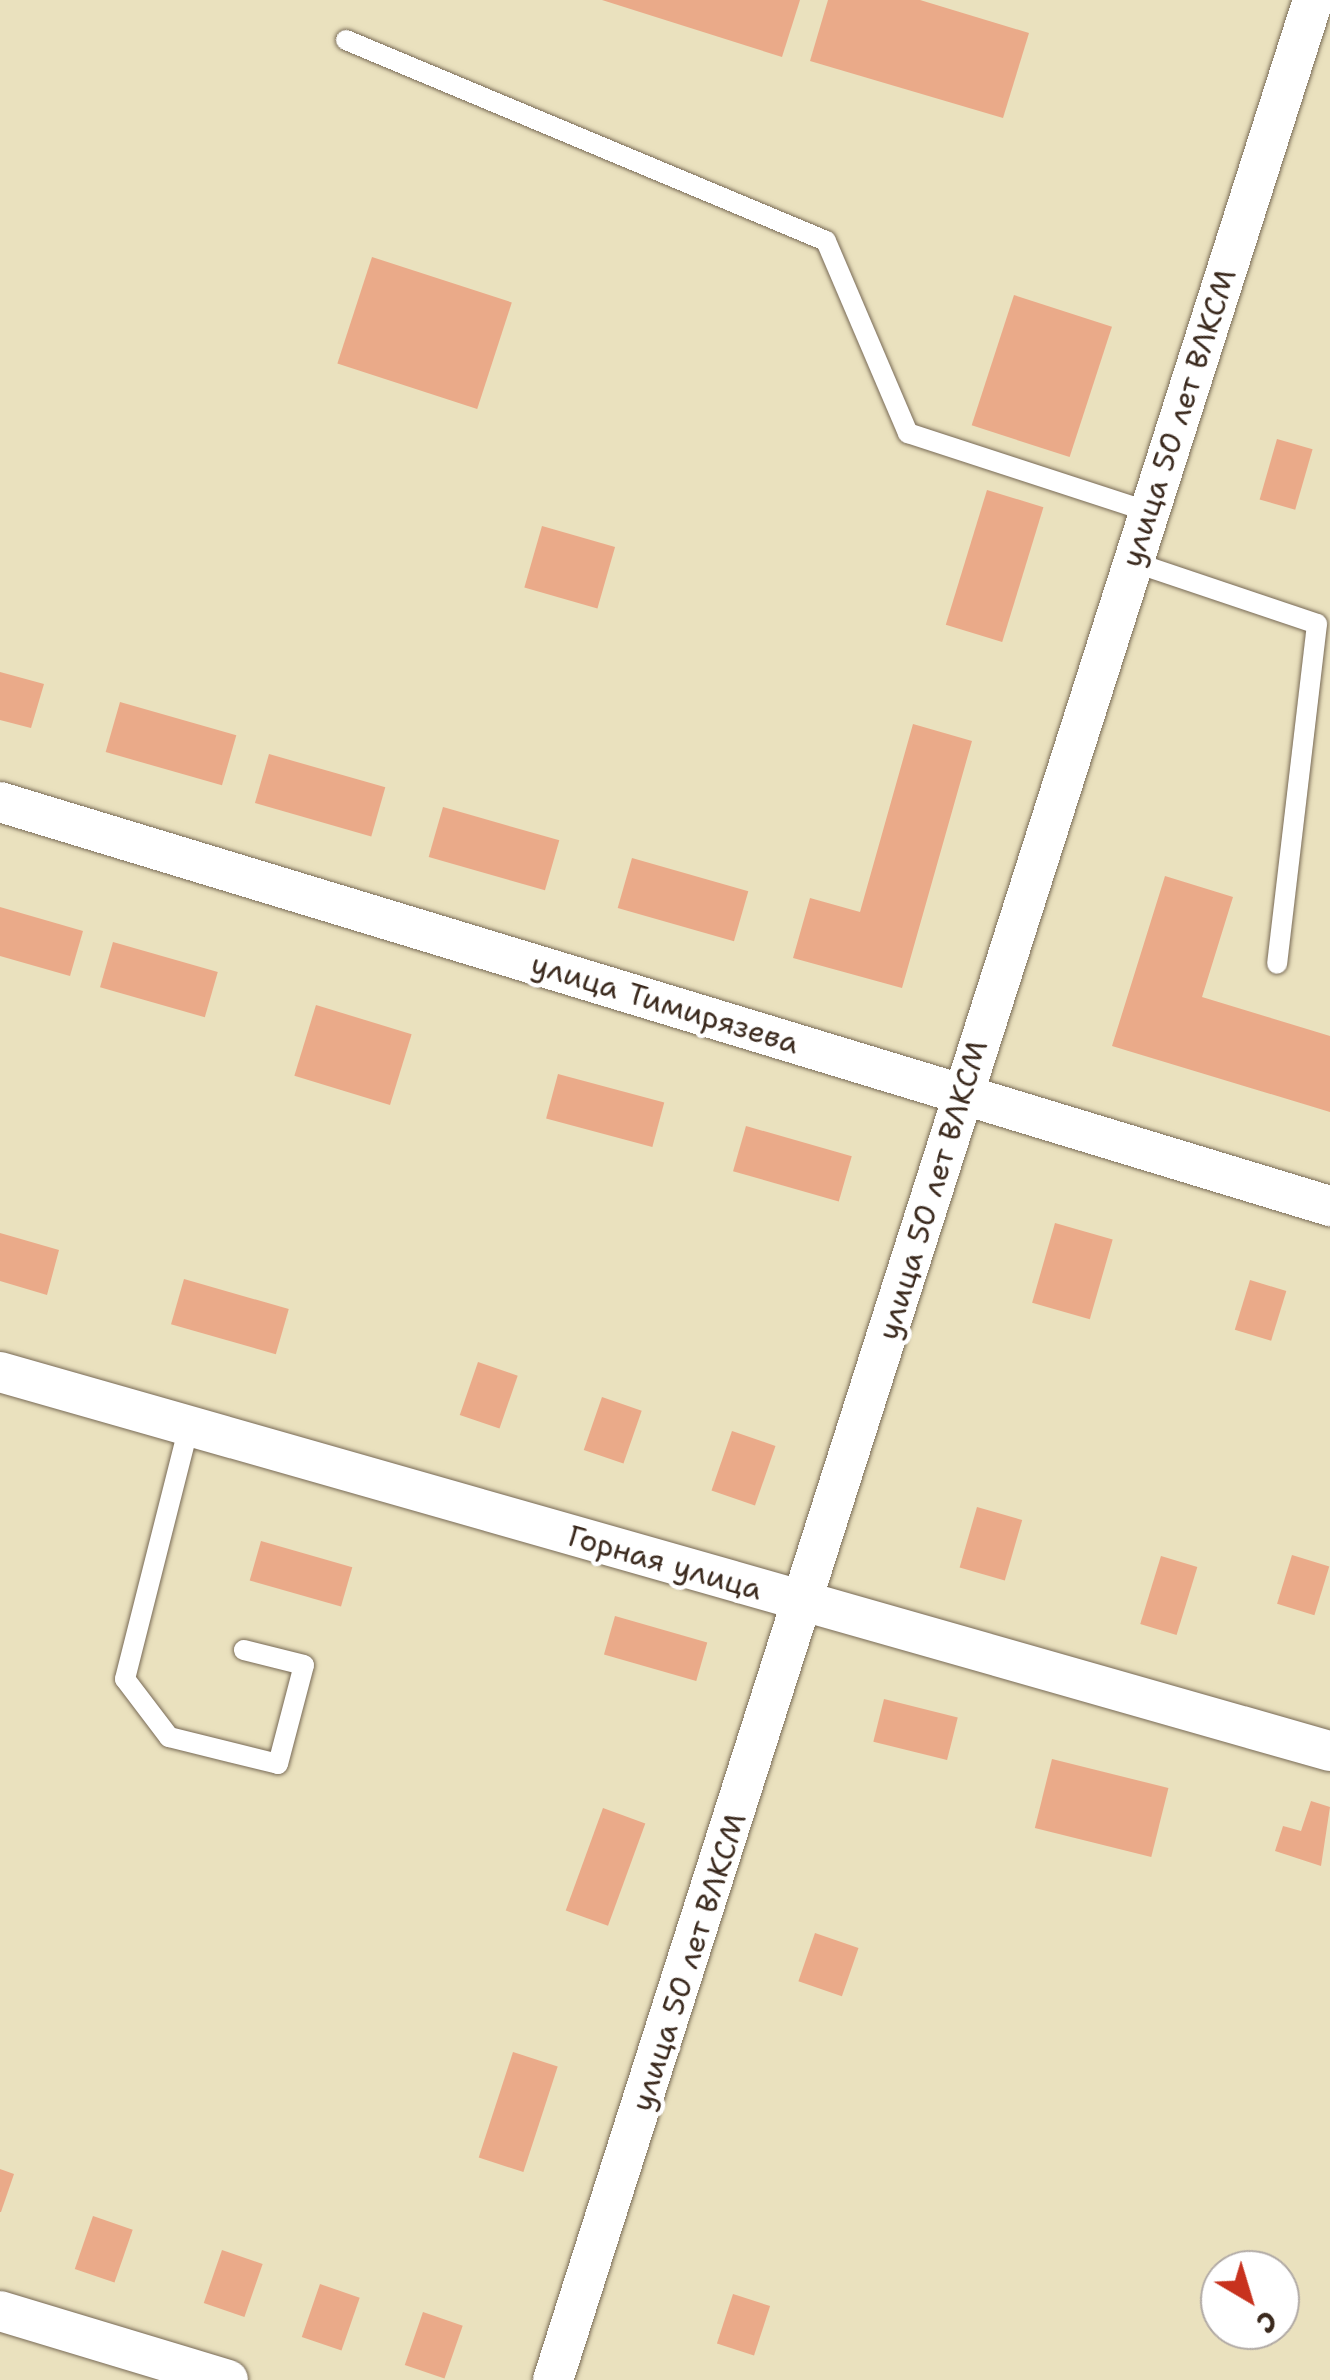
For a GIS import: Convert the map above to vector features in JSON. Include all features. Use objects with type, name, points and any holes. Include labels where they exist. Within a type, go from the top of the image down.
[{"type":"street","name":"улица 50 лет ВЛКСМ","points":[[553,2380],[806,1603],[962,1095],[1313,0]]},
{"type":"street","name":"улица Тимирязева","points":[[0,802],[1330,1206]]},
{"type":"street","name":"Горная улица","points":[[0,1372],[1330,1751]]},
{"type":"street","points":[[0,2311],[228,2380]]},
{"type":"lane","points":[[346,40],[826,241],[908,433],[1148,512]]},
{"type":"lane","points":[[1133,562],[1317,624],[1277,964]]},
{"type":"lane","points":[[189,1426],[125,1679],[169,1737],[278,1764],[304,1665],[244,1650]]},
{"type":"building","points":[[602,0],[800,0],[782,57]]},
{"type":"building","points":[[828,0],[920,0],[1029,33],[1003,118],[810,61]]},
{"type":"building","points":[[372,257],[512,302],[477,409],[337,364]]},
{"type":"building","points":[[1014,295],[1112,327],[1070,457],[972,425]]},
{"type":"building","points":[[1277,439],[1313,449],[1295,510],[1260,500]]},
{"type":"building","points":[[987,490],[1043,507],[1002,642],[946,625]]},
{"type":"building","points":[[542,526],[615,547],[597,608],[524,588]]},
{"type":"building","points":[[0,672],[44,684],[31,728],[0,720]]},
{"type":"building","points":[[120,702],[236,735],[222,785],[106,752]]},
{"type":"building","points":[[913,724],[972,741],[902,988],[793,958],[810,898],[860,912]]},
{"type":"building","points":[[269,754],[385,787],[371,836],[255,803]]},
{"type":"building","points":[[443,807],[559,840],[545,890],[429,857]]},
{"type":"building","points":[[632,858],[748,891],[734,941],[618,908]]},
{"type":"building","points":[[1165,876],[1233,897],[1202,997],[1330,1036],[1330,1112],[1112,1046]]},
{"type":"building","points":[[0,907],[83,931],[70,976],[0,956]]},
{"type":"building","points":[[113,942],[218,972],[205,1017],[100,987]]},
{"type":"building","points":[[316,1005],[412,1034],[390,1105],[294,1076]]},
{"type":"building","points":[[558,1074],[664,1102],[652,1147],[546,1118]]},
{"type":"building","points":[[746,1126],[852,1156],[839,1201],[733,1171]]},
{"type":"building","points":[[1055,1223],[1113,1240],[1090,1319],[1032,1303]]},
{"type":"building","points":[[0,1233],[59,1250],[47,1295],[0,1281]]},
{"type":"building","points":[[184,1279],[289,1309],[276,1354],[171,1324]]},
{"type":"building","points":[[1250,1280],[1286,1291],[1271,1341],[1235,1330]]},
{"type":"building","points":[[478,1362],[518,1376],[499,1429],[460,1415]]},
{"type":"building","points":[[602,1397],[642,1411],[623,1464],[584,1450]]},
{"type":"building","points":[[732,1431],[775,1446],[755,1506],[711,1491]]},
{"type":"building","points":[[977,1507],[1022,1520],[1005,1581],[960,1568]]},
{"type":"building","points":[[261,1541],[352,1567],[341,1607],[250,1580]]},
{"type":"building","points":[[1292,1555],[1329,1566],[1314,1615],[1277,1604]]},
{"type":"building","points":[[1161,1556],[1197,1567],[1177,1635],[1140,1624]]},
{"type":"building","points":[[615,1616],[707,1642],[696,1681],[604,1654]]},
{"type":"building","points":[[884,1699],[958,1717],[947,1760],[873,1742]]},
{"type":"building","points":[[1052,1759],[1168,1788],[1151,1857],[1035,1828]]},
{"type":"building","points":[[1311,1801],[1330,1807],[1321,1866],[1275,1851],[1283,1826],[1301,1831]]},
{"type":"building","points":[[603,1808],[645,1823],[608,1926],[566,1910]]},
{"type":"building","points":[[815,1933],[858,1948],[842,1996],[798,1981]]},
{"type":"building","points":[[513,2052],[558,2067],[523,2172],[479,2158]]},
{"type":"building","points":[[0,2169],[14,2174],[1,2212],[0,2212]]},
{"type":"building","points":[[93,2216],[133,2230],[114,2283],[75,2269]]},
{"type":"building","points":[[222,2250],[263,2264],[244,2317],[204,2303]]},
{"type":"building","points":[[320,2284],[360,2298],[341,2351],[302,2337]]},
{"type":"building","points":[[733,2294],[770,2306],[754,2356],[717,2343]]},
{"type":"building","points":[[423,2312],[463,2326],[444,2379],[405,2365]]}]
